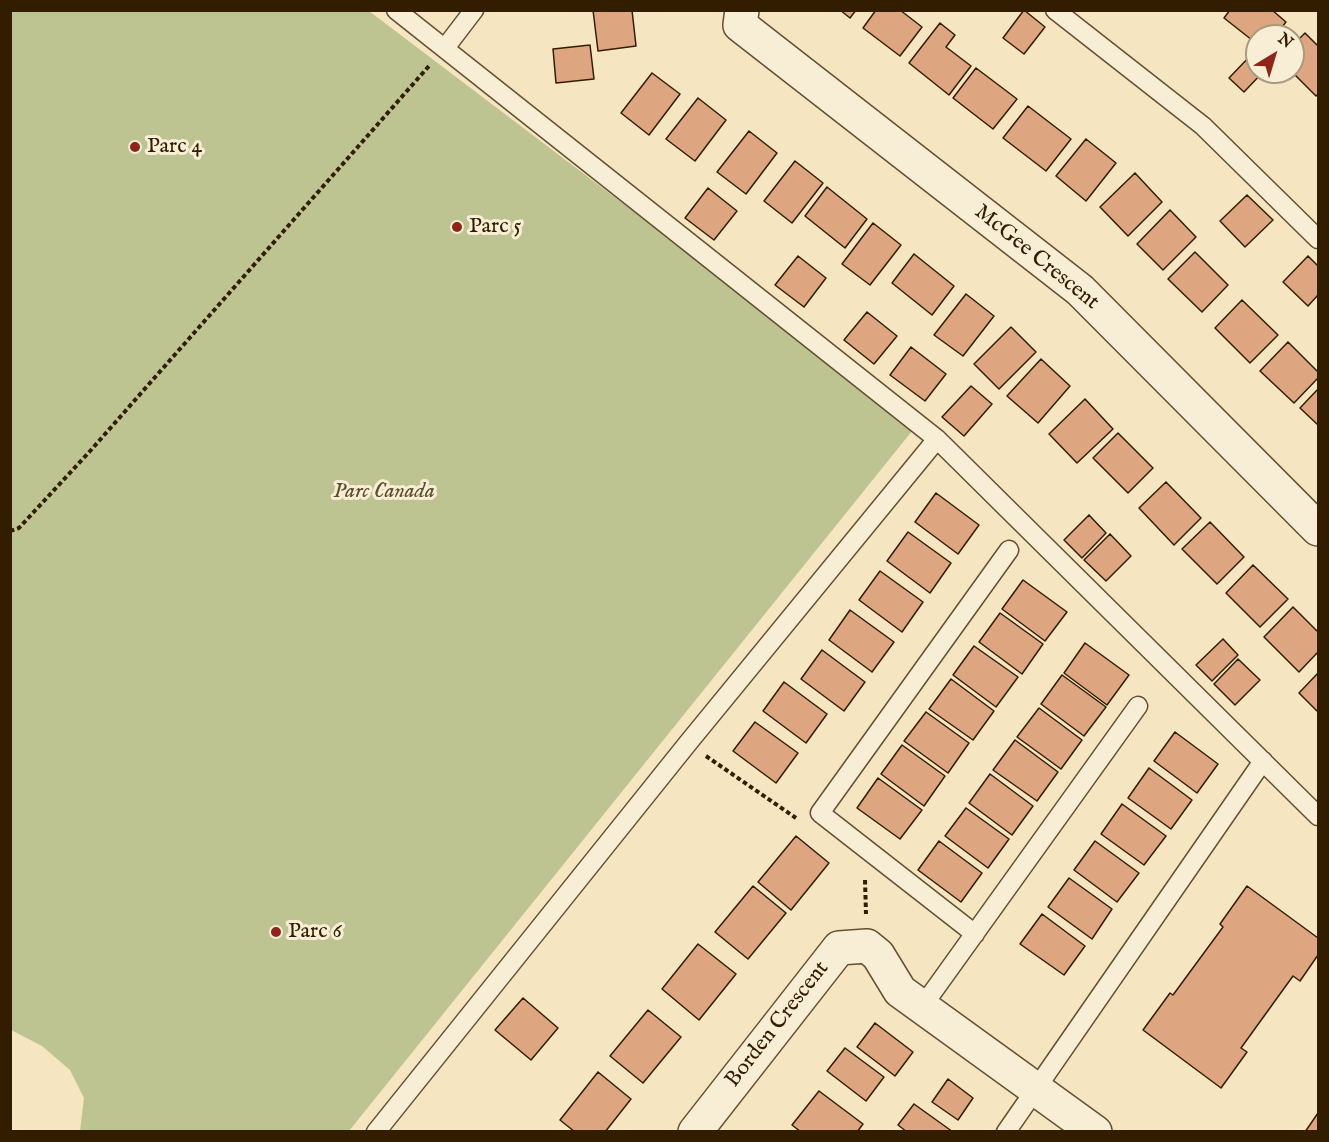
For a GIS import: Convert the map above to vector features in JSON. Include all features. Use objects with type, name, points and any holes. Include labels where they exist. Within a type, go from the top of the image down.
[{"type":"street","name":"McGee Crescent","points":[[742,10],[740,25],[1080,290],[1318,529]]},
{"type":"street","name":"Borden Crescent","points":[[695,1131],[839,948],[867,946],[878,955],[900,992],[1095,1131]]},
{"type":"lane","points":[[396,10],[937,439],[1318,816]]},
{"type":"lane","points":[[445,48],[474,10]]},
{"type":"lane","points":[[1055,10],[1203,126],[1318,239]]},
{"type":"lane","points":[[376,1131],[688,743],[937,439]]},
{"type":"lane","points":[[975,934],[820,813],[1010,550]]},
{"type":"lane","points":[[922,1007],[1138,706]]},
{"type":"lane","points":[[1006,1131],[1263,761]]},
{"type":"path","points":[[10,531],[19,528],[90,450],[445,48]]},
{"type":"path","points":[[688,743],[796,819]]},
{"type":"path","points":[[865,874],[865,881]]},
{"type":"green space","name":"Parc Canada","points":[[10,11],[369,11],[770,315],[912,431],[349,1131],[80,1131],[84,1098],[70,1070],[42,1046],[11,1030]]},
{"type":"building","points":[[593,10],[632,10],[636,46],[598,51]]},
{"type":"building","points":[[840,10],[856,10],[850,18]]},
{"type":"building","points":[[876,10],[900,10],[922,27],[900,56],[863,28]]},
{"type":"building","points":[[1024,10],[1045,27],[1024,54],[1003,38]]},
{"type":"building","points":[[1230,10],[1272,10],[1286,22],[1284,24],[1245,24],[1245,35],[1224,18]]},
{"type":"building","points":[[940,23],[955,35],[946,47],[971,66],[949,95],[909,63]]},
{"type":"building","points":[[1305,33],[1318,46],[1318,94],[1316,96],[1304,84]]},
{"type":"building","points":[[590,45],[594,79],[556,83],[553,49]]},
{"type":"building","points":[[1245,61],[1245,84],[1252,84],[1244,92],[1229,78]]},
{"type":"building","points":[[976,68],[1017,99],[993,129],[953,98]]},
{"type":"building","points":[[652,73],[680,94],[649,135],[621,113]]},
{"type":"building","points":[[698,98],[726,120],[695,161],[666,139]]},
{"type":"building","points":[[1028,106],[1071,139],[1046,171],[1003,138]]},
{"type":"building","points":[[749,131],[777,153],[746,194],[717,172]]},
{"type":"building","points":[[1086,139],[1116,163],[1086,201],[1056,176]]},
{"type":"building","points":[[795,161],[823,183],[792,223],[764,201]]},
{"type":"building","points":[[1135,173],[1162,202],[1128,236],[1100,207]]},
{"type":"building","points":[[827,187],[867,219],[845,248],[805,216]]},
{"type":"building","points":[[708,188],[737,211],[714,240],[685,218]]},
{"type":"building","points":[[1247,195],[1273,220],[1245,247],[1220,221]]},
{"type":"building","points":[[1170,210],[1196,237],[1163,270],[1137,244]]},
{"type":"building","points":[[873,223],[901,245],[870,285],[842,264]]},
{"type":"building","points":[[1195,252],[1228,285],[1202,312],[1168,279]]},
{"type":"building","points":[[914,254],[954,286],[932,315],[892,283]]},
{"type":"building","points":[[798,256],[826,278],[804,307],[775,285]]},
{"type":"building","points":[[1308,256],[1318,266],[1318,295],[1308,306],[1283,282]]},
{"type":"building","points":[[966,294],[994,316],[963,356],[934,335]]},
{"type":"building","points":[[1242,300],[1278,335],[1250,363],[1215,328]]},
{"type":"building","points":[[867,312],[897,336],[874,364],[844,340]]},
{"type":"building","points":[[1011,327],[1036,352],[999,389],[974,364]]},
{"type":"building","points":[[1288,342],[1318,372],[1318,378],[1294,403],[1260,371]]},
{"type":"building","points":[[911,347],[946,374],[925,401],[890,375]]},
{"type":"building","points":[[1041,359],[1070,386],[1038,423],[1007,396]]},
{"type":"building","points":[[971,386],[992,404],[964,436],[942,417]]},
{"type":"building","points":[[1318,389],[1318,425],[1300,408]]},
{"type":"building","points":[[1085,399],[1113,429],[1077,463],[1049,434]]},
{"type":"building","points":[[1118,433],[1153,468],[1128,493],[1093,458]]},
{"type":"building","points":[[1166,482],[1201,518],[1174,545],[1139,508]]},
{"type":"building","points":[[936,493],[979,525],[958,554],[915,522]]},
{"type":"building","points":[[1089,515],[1106,533],[1082,558],[1064,540]]},
{"type":"building","points":[[1210,522],[1244,557],[1217,584],[1182,549]]},
{"type":"building","points":[[908,532],[951,563],[930,593],[887,561]]},
{"type":"building","points":[[1110,534],[1131,556],[1106,581],[1084,560]]},
{"type":"building","points":[[1253,565],[1288,599],[1260,627],[1226,593]]},
{"type":"building","points":[[880,571],[923,602],[902,632],[859,600]]},
{"type":"building","points":[[1023,580],[1067,612],[1045,641],[1002,609]]},
{"type":"building","points":[[1293,607],[1318,632],[1318,652],[1299,672],[1264,637]]},
{"type":"building","points":[[850,610],[894,642],[872,672],[829,640]]},
{"type":"building","points":[[1000,613],[1043,644],[1022,674],[979,642]]},
{"type":"building","points":[[1223,639],[1238,655],[1212,681],[1196,665]]},
{"type":"building","points":[[1085,643],[1129,675],[1107,705],[1064,673]]},
{"type":"building","points":[[974,646],[1018,677],[996,707],[953,675]]},
{"type":"building","points":[[822,650],[865,682],[844,711],[801,679]]},
{"type":"building","points":[[1238,659],[1260,680],[1235,705],[1214,684]]},
{"type":"building","points":[[1318,673],[1318,712],[1299,693]]},
{"type":"building","points":[[1062,675],[1106,707],[1084,736],[1041,704]]},
{"type":"building","points":[[951,679],[994,711],[973,740],[929,709]]},
{"type":"building","points":[[784,682],[827,714],[806,743],[763,711]]},
{"type":"building","points":[[1039,708],[1082,740],[1061,769],[1017,737]]},
{"type":"building","points":[[926,712],[969,743],[948,773],[904,741]]},
{"type":"building","points":[[755,722],[798,753],[776,783],[733,751]]},
{"type":"building","points":[[1175,732],[1218,764],[1197,793],[1154,761]]},
{"type":"building","points":[[1015,740],[1058,772],[1037,801],[993,770]]},
{"type":"building","points":[[902,745],[945,776],[924,806],[881,774]]},
{"type":"building","points":[[1149,768],[1192,800],[1171,829],[1128,798]]},
{"type":"building","points":[[990,774],[1033,806],[1012,835],[969,803]]},
{"type":"building","points":[[878,778],[922,810],[900,839],[857,808]]},
{"type":"building","points":[[1122,804],[1166,836],[1144,865],[1101,834]]},
{"type":"building","points":[[966,808],[1009,839],[988,868],[945,836]]},
{"type":"building","points":[[796,836],[829,863],[791,910],[758,882]]},
{"type":"building","points":[[939,841],[982,873],[961,902],[918,870]]},
{"type":"building","points":[[1095,841],[1139,873],[1117,902],[1074,870]]},
{"type":"building","points":[[1069,878],[1112,909],[1092,939],[1048,907]]},
{"type":"building","points":[[753,886],[786,913],[748,959],[715,932]]},
{"type":"building","points":[[1247,886],[1318,938],[1318,955],[1300,981],[1293,976],[1241,1048],[1247,1052],[1221,1088],[1143,1030],[1170,993],[1173,995],[1223,927],[1220,924]]},
{"type":"building","points":[[1042,914],[1085,946],[1064,975],[1020,944]]},
{"type":"building","points":[[698,944],[736,974],[699,1020],[662,989]]},
{"type":"building","points":[[523,998],[558,1028],[531,1060],[495,1030]]},
{"type":"building","points":[[648,1010],[681,1037],[643,1083],[610,1056]]},
{"type":"building","points":[[875,1023],[913,1052],[895,1076],[857,1047]]},
{"type":"building","points":[[845,1048],[884,1077],[866,1101],[827,1071]]},
{"type":"building","points":[[598,1072],[631,1099],[605,1132],[575,1132],[560,1120]]},
{"type":"building","points":[[948,1079],[973,1098],[958,1120],[932,1102]]},
{"type":"building","points":[[819,1091],[863,1124],[857,1132],[801,1132],[792,1125]]},
{"type":"building","points":[[914,1104],[953,1132],[907,1132],[898,1125]]},
{"type":"building","points":[[1318,1113],[1318,1132],[1305,1132]]},
{"type":"place","name":"Parc 4","points":[[135,147]]},
{"type":"place","name":"Parc 5","points":[[457,227]]},
{"type":"place","name":"Parc 6","points":[[276,932]]}]
